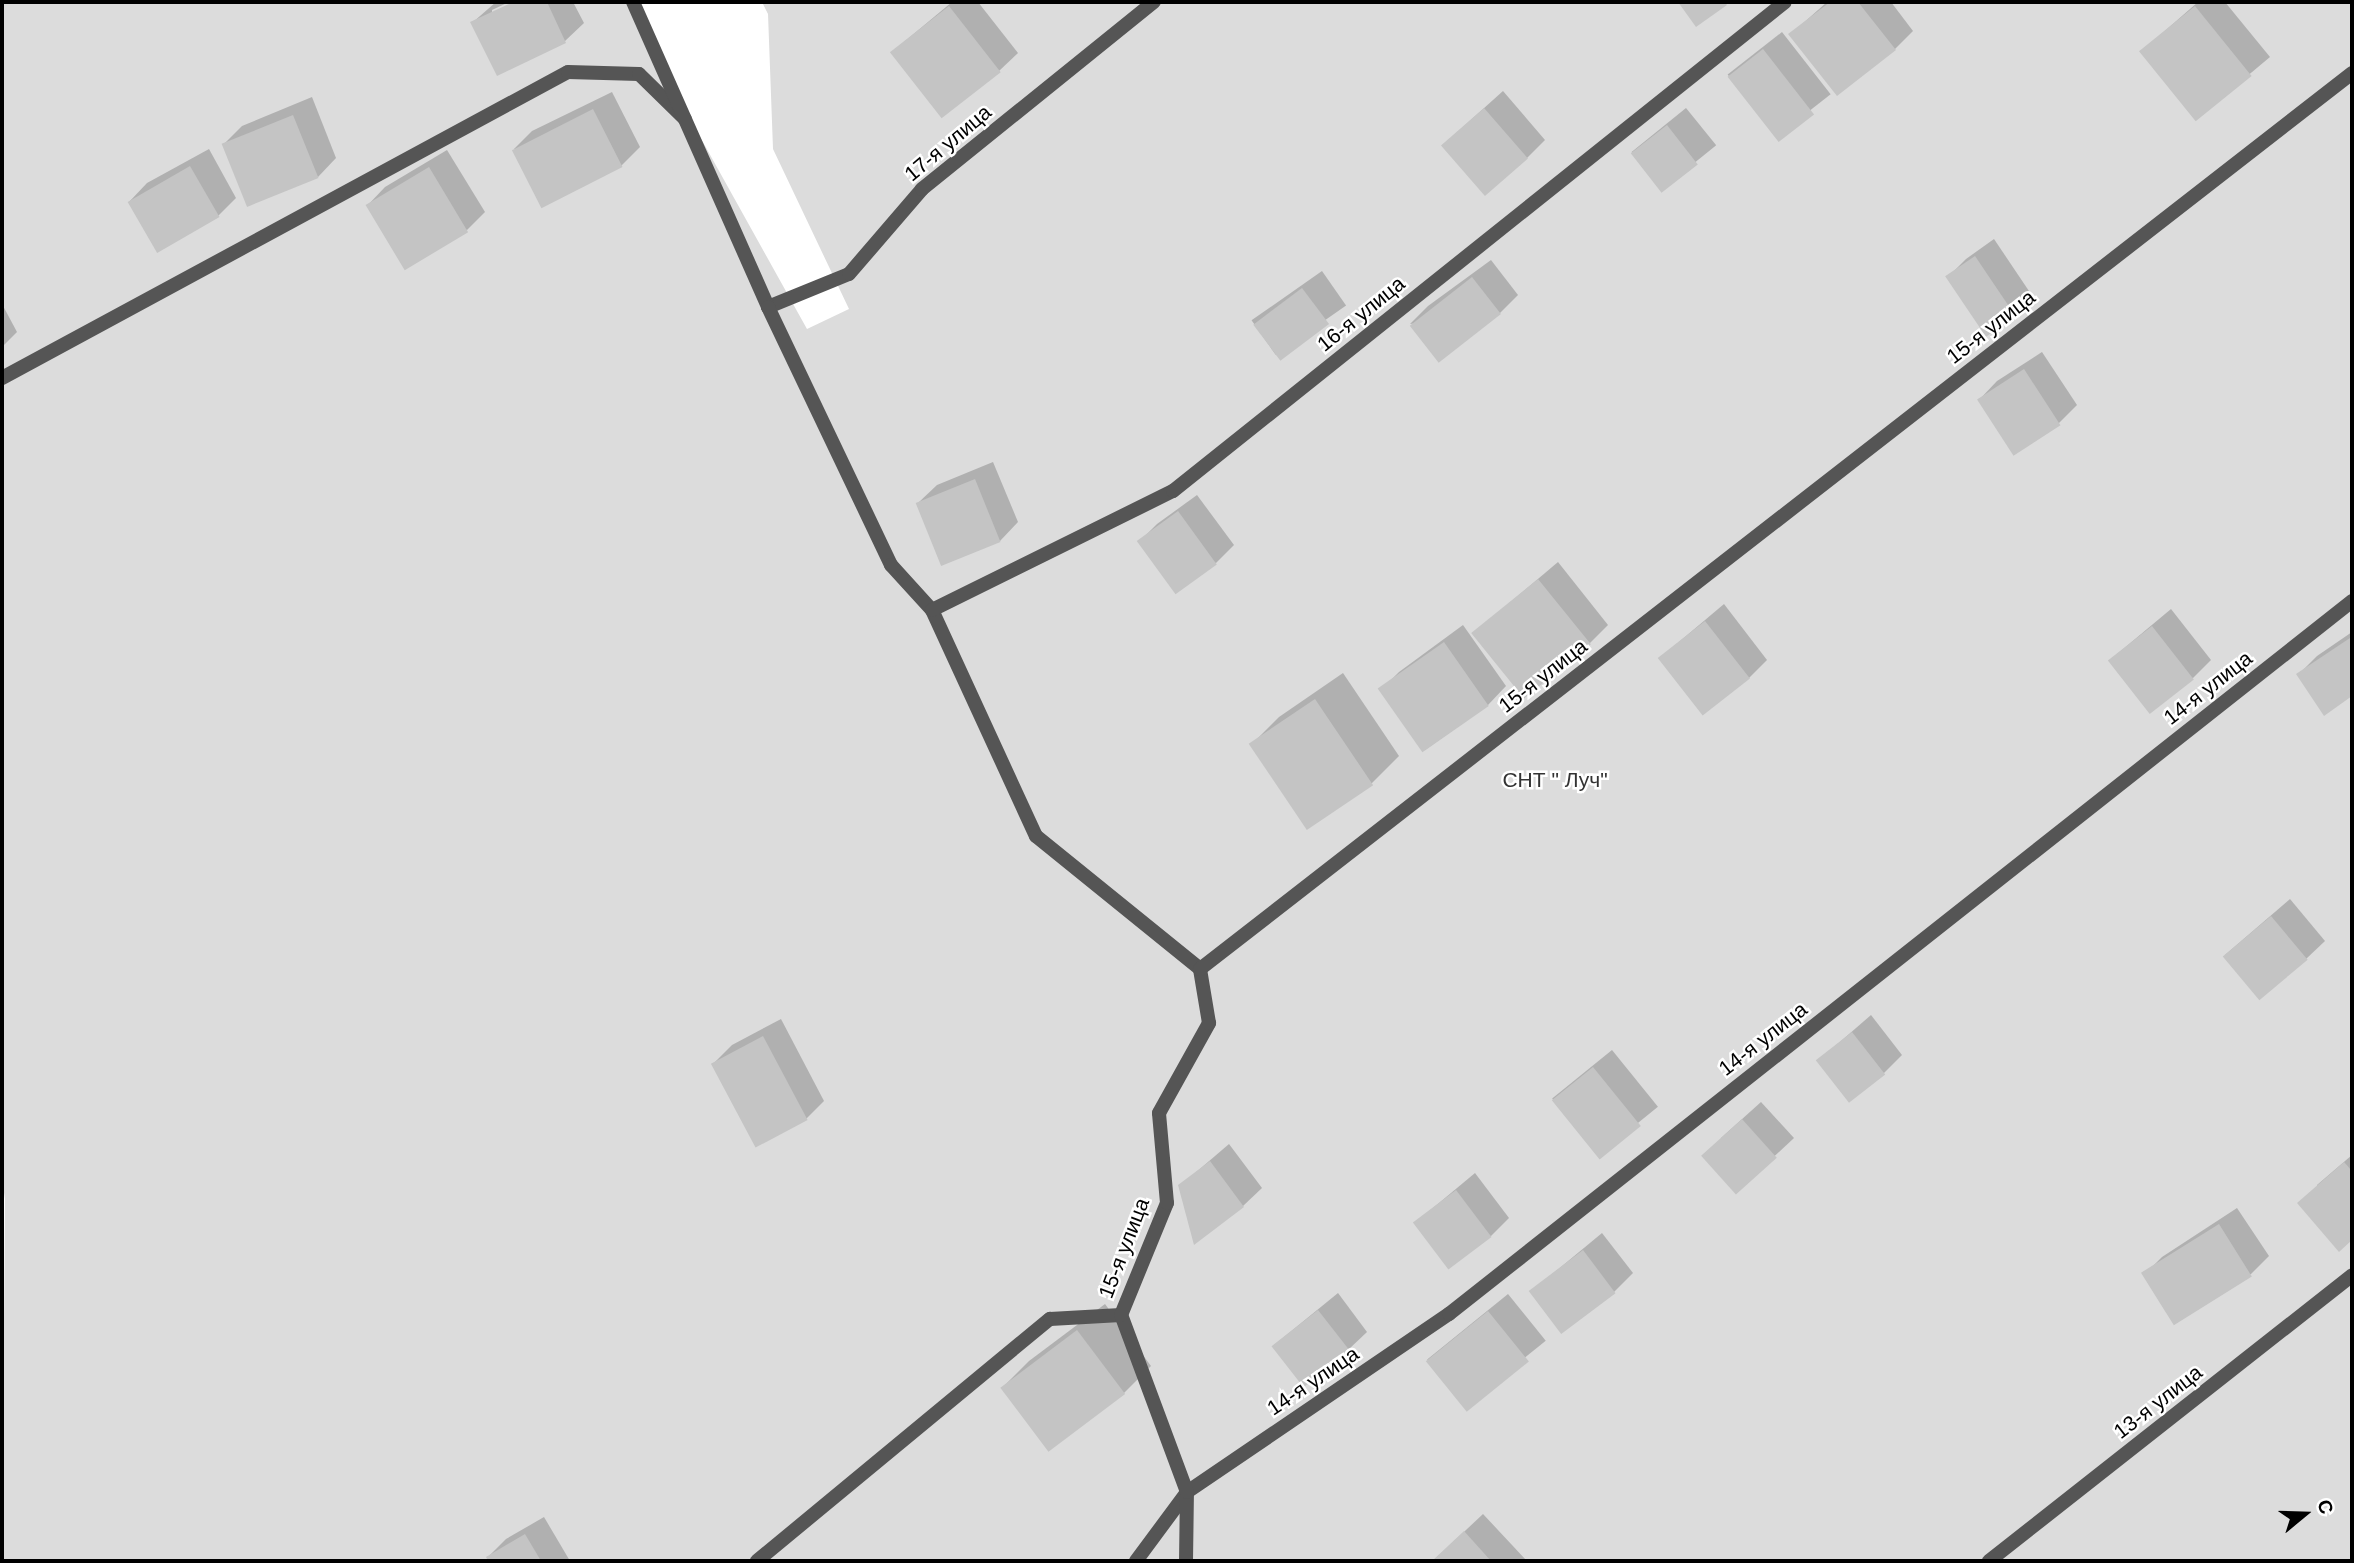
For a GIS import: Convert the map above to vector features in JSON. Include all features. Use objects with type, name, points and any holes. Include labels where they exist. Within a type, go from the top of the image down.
[{"type":"street","points":[[633,2],[768,307],[891,565],[932,610],[1036,836],[1200,969]]},
{"type":"street","name":"17-я улица","points":[[768,307],[849,274],[922,189],[1154,2]]},
{"type":"street","name":"16-я улица","points":[[932,610],[1173,491],[1785,2]]},
{"type":"street","points":[[2,378],[568,72],[639,74],[686,120]]},
{"type":"street","name":"15-я улица","points":[[1187,1492],[1121,1315],[1167,1203],[1159,1113],[1209,1023],[1200,969],[2352,73]]},
{"type":"street","name":"14-я улица","points":[[1136,1561],[1187,1492],[1449,1314],[2352,601]]},
{"type":"street","name":"13-я улица","points":[[1989,1561],[2352,1275]]},
{"type":"street","points":[[757,1561],[1050,1319],[1121,1315]]},
{"type":"street","points":[[1186,1561],[1187,1492]]},
{"type":"green space","name":"СНТ \" Луч\"","points":[[2,2],[625,2],[807,329],[849,309],[773,149],[768,14],[762,2],[2352,2],[2352,1561],[2,1561],[5,1199],[2,1180]]},
{"type":"building","points":[[513,2],[547,2],[566,43],[497,76],[470,22]]},
{"type":"building","points":[[1678,2],[1725,2],[1727,5],[1696,27]]},
{"type":"building","points":[[1830,2],[1858,2],[1896,50],[1837,96],[1788,34]]},
{"type":"building","points":[[949,6],[1001,72],[942,118],[890,52]]},
{"type":"building","points":[[2195,6],[2252,76],[2196,121],[2139,51]]},
{"type":"building","points":[[1763,49],[1814,114],[1779,142],[1728,77]]},
{"type":"building","points":[[1484,108],[1528,159],[1485,196],[1441,145]]},
{"type":"building","points":[[593,109],[623,167],[541,208],[512,150]]},
{"type":"building","points":[[293,115],[318,178],[247,207],[222,144]]},
{"type":"building","points":[[1667,125],[1698,164],[1662,193],[1631,153]]},
{"type":"building","points":[[190,166],[220,217],[157,253],[128,202]]},
{"type":"building","points":[[429,167],[468,232],[405,270],[366,205]]},
{"type":"building","points":[[1975,256],[2016,317],[1986,337],[1945,276]]},
{"type":"building","points":[[1472,277],[1501,314],[1439,363],[1410,326]]},
{"type":"building","points":[[1302,288],[1329,324],[1280,361],[1253,325]]},
{"type":"building","points":[[2024,369],[2060,425],[2014,456],[1977,399]]},
{"type":"building","points":[[975,479],[1000,542],[941,566],[916,503]]},
{"type":"building","points":[[1178,511],[1217,564],[1176,594],[1137,541]]},
{"type":"building","points":[[1538,579],[1591,644],[1524,698],[1471,633]]},
{"type":"building","points":[[1705,621],[1750,679],[1703,715],[1658,658]]},
{"type":"building","points":[[2152,626],[2194,680],[2150,714],[2108,660]]},
{"type":"building","points":[[2350,638],[2352,696],[2324,716],[2296,674]]},
{"type":"building","points":[[1444,642],[1489,706],[1422,752],[1378,688]]},
{"type":"building","points":[[1315,699],[1373,785],[1307,830],[1249,744]]},
{"type":"building","points":[[2271,916],[2308,960],[2259,1000],[2223,956]]},
{"type":"building","points":[[1852,1032],[1885,1075],[1849,1103],[1816,1060]]},
{"type":"building","points":[[763,1036],[808,1120],[756,1148],[711,1064]]},
{"type":"building","points":[[1593,1067],[1641,1126],[1600,1159],[1552,1100]]},
{"type":"building","points":[[1742,1119],[1777,1158],[1736,1194],[1701,1156]]},
{"type":"building","points":[[1210,1161],[1244,1207],[1194,1245],[1178,1185]]},
{"type":"building","points":[[2344,1162],[2352,1171],[2352,1240],[2339,1252],[2297,1203]]},
{"type":"building","points":[[1456,1190],[1492,1237],[1448,1270],[1413,1222]]},
{"type":"building","points":[[2219,1224],[2252,1277],[2174,1325],[2141,1273]]},
{"type":"building","points":[[1583,1250],[1615,1293],[1561,1334],[1529,1291]]},
{"type":"building","points":[[1318,1310],[1350,1351],[1304,1387],[1272,1346]]},
{"type":"building","points":[[1488,1311],[1529,1362],[1467,1412],[1426,1361]]},
{"type":"building","points":[[1077,1330],[1125,1394],[1048,1452],[1000,1388]]},
{"type":"building","points":[[1464,1531],[1491,1561],[1432,1561]]},
{"type":"building","points":[[525,1534],[541,1561],[488,1561],[486,1557]]}]
